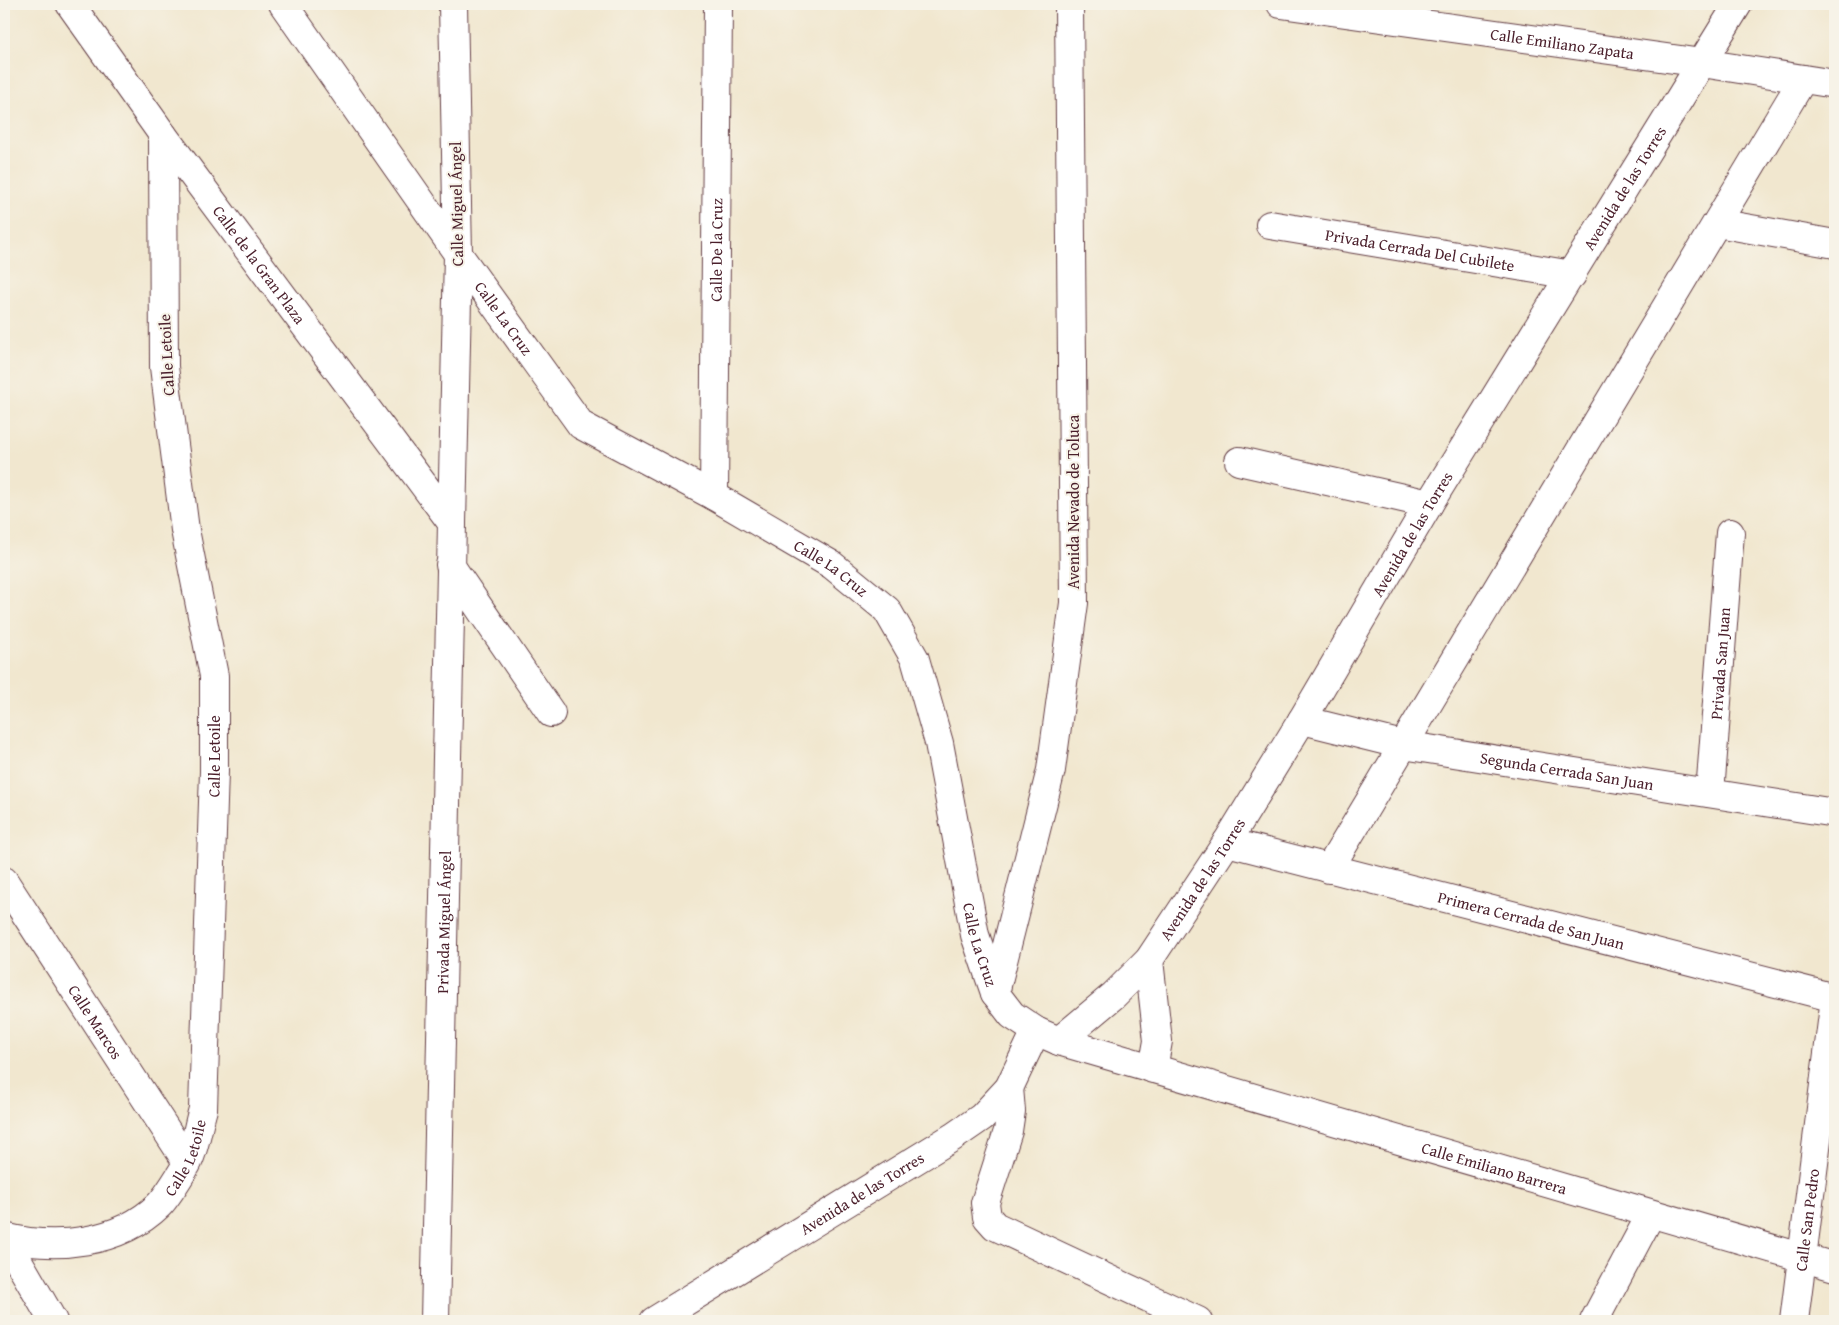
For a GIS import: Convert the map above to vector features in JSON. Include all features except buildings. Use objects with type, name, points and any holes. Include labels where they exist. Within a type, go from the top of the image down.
[{"type":"street","name":"Calle de la Gran Plaza","points":[[70,4],[163,135],[452,524]]},
{"type":"street","points":[[283,4],[458,254]]},
{"type":"street","name":"Calle Miguel Ángel","points":[[452,524],[458,254],[453,4]]},
{"type":"street","name":"Calle De la Cruz","points":[[714,496],[718,4]]},
{"type":"street","name":"Avenida Nevado de Toluca","points":[[995,992],[1051,770],[1074,603],[1069,4]]},
{"type":"street","name":"Calle Emiliano Zapata","points":[[1287,4],[1702,63],[1835,84]]},
{"type":"street","name":"Avenida de las Torres","points":[[654,1321],[953,1137],[982,1117],[1009,1088],[1047,1036],[1114,995],[1149,960],[1227,842],[1302,720],[1429,504],[1702,63],[1728,11]]},
{"type":"street","points":[[1329,869],[1803,79]]},
{"type":"street","name":"Calle Letoile","points":[[4,1238],[47,1244],[96,1239],[129,1228],[159,1204],[187,1162],[203,1109],[214,771],[214,676],[185,530],[164,367],[163,135]]},
{"type":"street","points":[[1717,223],[1835,244]]},
{"type":"street","name":"Privada Cerrada Del Cubilete","points":[[1270,225],[1572,274]]},
{"type":"street","name":"Calle La Cruz","points":[[458,254],[581,425],[714,496],[832,564],[887,610],[914,659],[939,743],[976,935],[995,992],[1012,1015],[1047,1036]]},
{"type":"street","points":[[1239,461],[1429,504]]},
{"type":"street","name":"Privada Miguel Ángel","points":[[435,1321],[452,524]]},
{"type":"street","name":"Privada San Juan","points":[[1710,793],[1730,534]]},
{"type":"street","points":[[450,565],[551,713]]},
{"type":"street","name":"Segunda Cerrada San Juan","points":[[1302,720],[1403,744],[1835,813]]},
{"type":"street","name":"Primera Cerrada de San Juan","points":[[1227,842],[1835,997]]},
{"type":"street","name":"Calle Marcos","points":[[4,881],[187,1162]]},
{"type":"street","points":[[1047,1036],[1153,1069],[1158,1041],[1149,960]]},
{"type":"street","name":"Calle San Pedro","points":[[1794,1321],[1835,997]]},
{"type":"street","name":"Calle Emiliano Barrera","points":[[1153,1069],[1835,1267]]},
{"type":"street","points":[[1009,1088],[1011,1111],[1008,1131],[985,1203],[987,1217],[995,1226],[1198,1321]]},
{"type":"street","points":[[1594,1321],[1651,1214]]},
{"type":"street","points":[[4,1238],[53,1321]]}]
